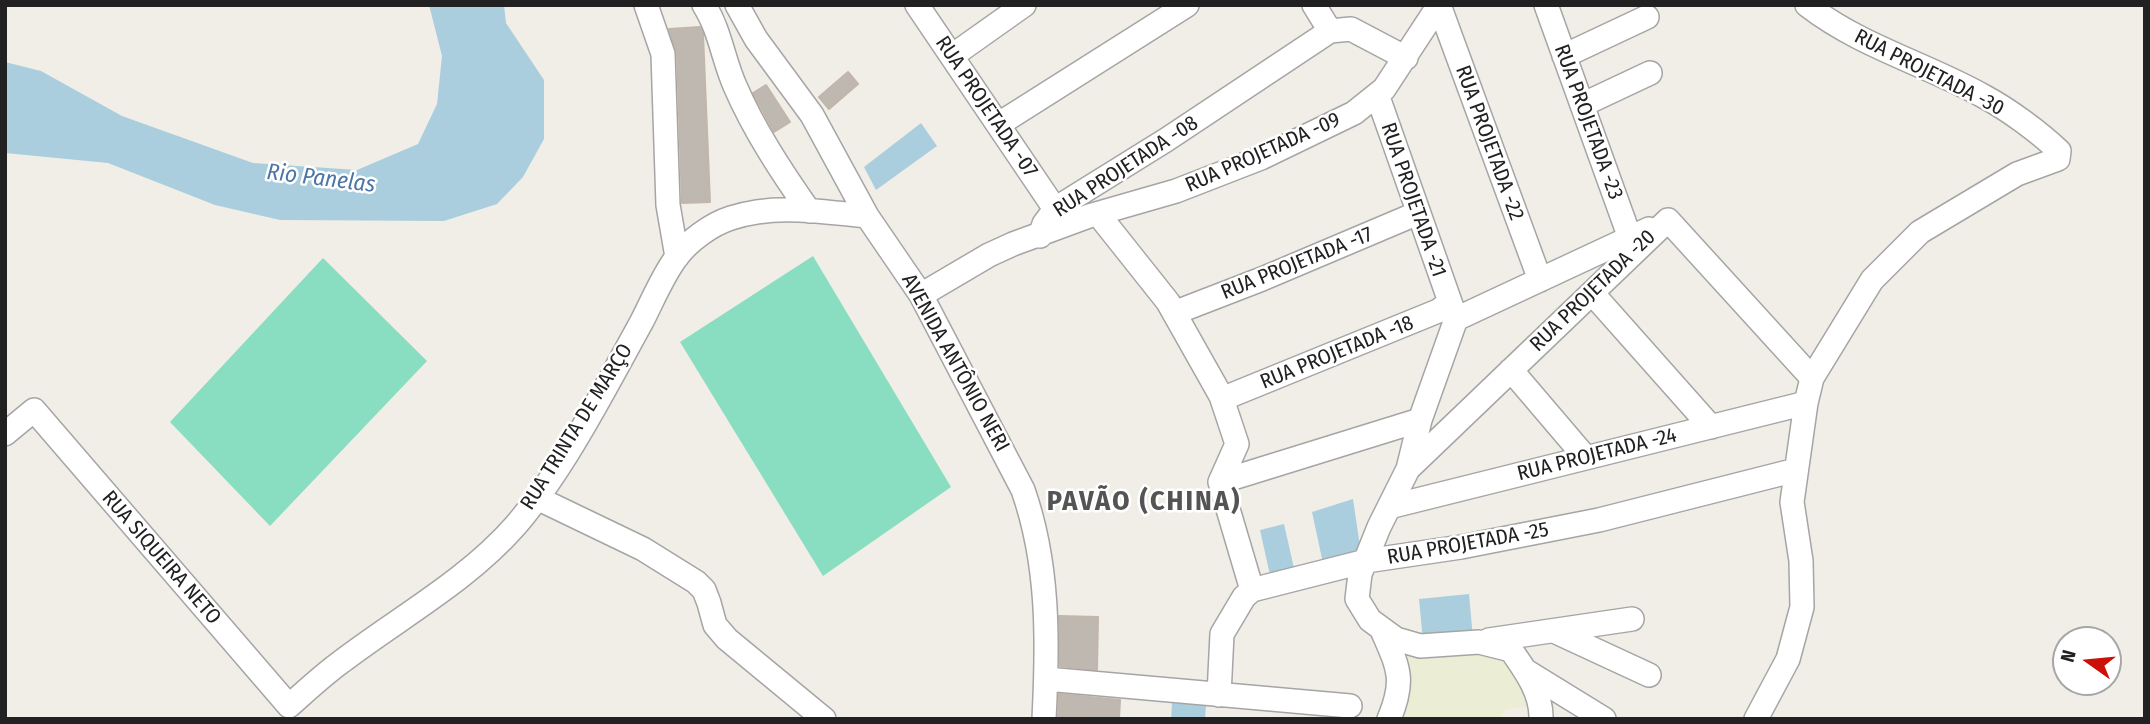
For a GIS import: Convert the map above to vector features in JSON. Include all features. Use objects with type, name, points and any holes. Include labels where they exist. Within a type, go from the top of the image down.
[{"type":"street","points":[[646,5],[663,54],[668,205],[677,257]]},
{"type":"street","points":[[704,5],[712,17],[734,86],[809,211]]},
{"type":"street","name":"AVENIDA ANTÔNIO NERI","points":[[737,5],[756,39],[812,115],[867,216],[921,295],[1023,490],[1041,558],[1046,606],[1044,719]]},
{"type":"street","name":"RUA PROJETADA -07","points":[[917,5],[1055,209]]},
{"type":"street","points":[[952,56],[1024,5]]},
{"type":"street","points":[[999,124],[1187,5]]},
{"type":"street","points":[[1314,5],[1331,31],[1350,29],[1406,58]]},
{"type":"street","name":"RUA PROJETADA -09","points":[[1040,236],[1098,214],[1176,191],[1261,158],[1320,131],[1378,97],[1439,5]]},
{"type":"street","name":"RUA PROJETADA -22","points":[[1439,5],[1540,280]]},
{"type":"street","name":"RUA PROJETADA -23","points":[[1547,5],[1630,238]]},
{"type":"street","name":"RUA PROJETADA -30","points":[[1756,719],[1788,659],[1802,607],[1801,561],[1793,502],[1806,403],[1812,378],[1871,280],[1920,232],[2017,174],[2058,159],[2059,151],[1985,97],[1890,53],[1825,19],[1807,5]]},
{"type":"street","points":[[1564,56],[1647,17]]},
{"type":"street","name":"RUA PROJETADA -08","points":[[921,295],[989,255],[1040,236],[1044,224],[1055,209],[1166,141],[1331,31]]},
{"type":"street","points":[[1582,105],[1650,73]]},
{"type":"street","name":"RUA PROJETADA -21","points":[[1378,97],[1453,311]]},
{"type":"street","points":[[677,257],[705,231],[729,219],[750,213],[787,209],[867,216]]},
{"type":"street","name":"RUA PROJETADA -17","points":[[1174,313],[1287,269],[1418,213]]},
{"type":"street","points":[[1098,214],[1174,313],[1222,399],[1237,444],[1220,482],[1252,590],[1244,597],[1222,634],[1219,695]]},
{"type":"street","points":[[1668,220],[1812,378]]},
{"type":"street","name":"RUA PROJETADA -20","points":[[1453,311],[1540,280],[1668,220]]},
{"type":"street","name":"RUA PROJETADA -20","points":[[1382,630],[1370,620],[1357,598],[1360,574],[1408,469],[1668,220]]},
{"type":"street","name":"RUA TRINTA DE MARÇO","points":[[289,706],[341,662],[387,631],[488,553],[517,523],[537,498],[573,441],[677,257]]},
{"type":"street","points":[[1592,293],[1711,427]]},
{"type":"street","name":"RUA PROJETADA -18","points":[[1222,399],[1438,311],[1453,311]]},
{"type":"street","points":[[1408,469],[1453,311]]},
{"type":"street","points":[[1511,370],[1586,458]]},
{"type":"street","name":"RUA PROJETADA -24","points":[[1389,507],[1806,403]]},
{"type":"street","name":"RUA SIQUEIRA NETO","points":[[5,434],[34,410],[289,706]]},
{"type":"street","points":[[1220,482],[1420,420]]},
{"type":"street","name":"RUA PROJETADA -25","points":[[1252,590],[1366,561],[1461,547],[1600,520],[1796,470]]},
{"type":"street","points":[[537,498],[643,549],[696,582],[704,590],[715,625],[727,639],[824,719]]},
{"type":"street","points":[[1382,630],[1396,639],[1420,646],[1479,642],[1632,618]]},
{"type":"street","points":[[1382,630],[1398,666],[1399,696],[1389,719]]},
{"type":"street","points":[[1554,631],[1649,675]]},
{"type":"street","points":[[1479,642],[1511,650],[1526,671],[1535,691],[1541,719]]},
{"type":"street","points":[[1526,671],[1604,719]]},
{"type":"street","points":[[1046,679],[1219,695],[1267,709],[1350,706]]},
{"type":"green space","points":[[813,256],[951,487],[823,576],[680,342]]},
{"type":"green space","points":[[323,258],[427,361],[270,526],[170,422]]},
{"type":"green space","points":[[1403,650],[1498,653],[1521,673],[1533,706],[1506,709],[1498,719],[1397,719]]},
{"type":"water","name":"Rio Panelas","points":[[429,5],[504,5],[506,23],[544,80],[544,139],[523,177],[497,204],[444,221],[280,220],[215,205],[108,163],[5,153],[5,62],[41,71],[122,116],[253,163],[357,170],[418,144],[437,104],[442,56]]},
{"type":"water","points":[[921,123],[937,146],[876,190],[864,167]]},
{"type":"water","points":[[1353,499],[1362,560],[1324,568],[1312,512]]},
{"type":"water","points":[[1284,524],[1296,577],[1272,584],[1260,530]]},
{"type":"water","points":[[1469,594],[1473,638],[1423,641],[1419,599]]},
{"type":"water","points":[[1172,703],[1206,705],[1205,719],[1171,719]]},
{"type":"building","points":[[700,27],[703,34],[710,202],[682,203],[677,54],[669,29]]},
{"type":"building","points":[[848,72],[858,84],[829,109],[819,97]]},
{"type":"building","points":[[766,85],[790,122],[774,132],[753,93]]},
{"type":"building","points":[[1059,616],[1098,617],[1097,670],[1060,666]]},
{"type":"building","points":[[1059,694],[1120,700],[1119,719],[1058,716]]},
{"type":"district","name":"PAVÃO (CHINA)","points":[[1144,502]]}]
